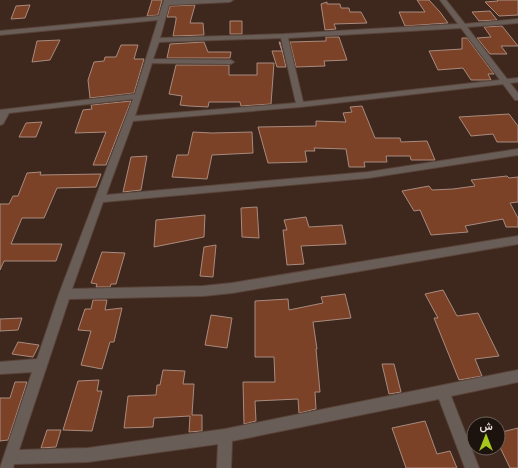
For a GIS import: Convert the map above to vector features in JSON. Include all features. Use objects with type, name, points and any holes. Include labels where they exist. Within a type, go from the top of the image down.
[{"type":"street","points":[[230,0],[167,1],[138,96],[66,294],[8,463],[88,455],[225,436],[518,376]]},
{"type":"street","points":[[442,0],[518,98]]},
{"type":"street","points":[[0,32],[162,18]]},
{"type":"street","points":[[156,40],[284,36],[463,26],[518,21]]},
{"type":"street","points":[[284,36],[300,105]]},
{"type":"street","points":[[149,60],[231,62]]},
{"type":"street","points":[[129,120],[300,105],[518,80]]},
{"type":"street","points":[[0,122],[4,111],[138,96]]},
{"type":"street","points":[[101,199],[368,175],[518,152]]},
{"type":"street","points":[[66,294],[203,291],[232,288],[518,240]]},
{"type":"street","points":[[0,368],[41,366]]},
{"type":"street","points":[[442,391],[472,468]]},
{"type":"street","points":[[224,468],[225,436]]},
{"type":"building","points":[[152,0],[162,0],[158,15],[147,16]]},
{"type":"building","points":[[417,0],[429,0],[448,23],[405,26],[399,12],[425,12]]},
{"type":"building","points":[[497,0],[518,0],[518,15],[499,16],[485,2],[498,1]]},
{"type":"building","points":[[327,2],[327,4],[340,4],[341,8],[349,8],[350,12],[361,12],[367,23],[334,24],[336,29],[325,30],[321,4]]},
{"type":"building","points":[[30,5],[25,18],[11,19],[16,6]]},
{"type":"building","points":[[195,5],[190,23],[203,23],[204,35],[173,36],[176,17],[167,17],[170,6]]},
{"type":"building","points":[[490,11],[497,20],[479,21],[472,12]]},
{"type":"building","points":[[230,21],[242,21],[242,34],[230,34]]},
{"type":"building","points":[[502,26],[518,46],[501,46],[507,54],[490,54],[477,38],[491,37],[484,27]]},
{"type":"building","points":[[326,37],[339,37],[347,60],[324,61],[325,66],[296,67],[290,42],[326,41]]},
{"type":"building","points":[[462,38],[467,38],[494,74],[488,74],[491,80],[471,80],[463,68],[438,70],[429,51],[462,49]]},
{"type":"building","points":[[60,40],[50,60],[32,62],[37,41]]},
{"type":"building","points":[[204,42],[208,52],[231,52],[230,58],[167,58],[170,44]]},
{"type":"building","points":[[280,42],[286,67],[277,67],[272,51],[282,51]]},
{"type":"building","points":[[121,45],[138,45],[134,59],[144,59],[134,93],[90,98],[88,80],[94,62],[104,61],[105,57],[116,57]]},
{"type":"building","points":[[257,63],[274,63],[271,104],[241,106],[240,102],[209,102],[208,107],[189,106],[180,105],[182,96],[169,94],[176,65],[229,65],[229,75],[257,75]]},
{"type":"building","points":[[131,101],[106,165],[93,165],[106,132],[75,133],[83,110],[92,109],[91,105]]},
{"type":"building","points":[[362,106],[375,138],[400,138],[401,142],[427,141],[435,160],[411,160],[410,156],[386,156],[387,162],[364,162],[365,167],[349,167],[346,149],[314,148],[315,151],[305,151],[307,162],[268,163],[258,127],[316,126],[316,121],[346,122],[343,113],[352,112],[350,107]]},
{"type":"building","points":[[509,114],[518,126],[518,142],[497,142],[493,134],[471,136],[459,117]]},
{"type":"building","points":[[42,122],[36,137],[19,137],[26,123]]},
{"type":"building","points":[[193,132],[252,132],[253,153],[212,155],[207,179],[172,177],[177,155],[188,155]]},
{"type":"building","points":[[147,156],[141,190],[123,192],[131,157]]},
{"type":"building","points":[[41,172],[40,175],[101,174],[96,187],[57,188],[44,218],[22,218],[11,244],[62,244],[56,261],[4,261],[0,270],[0,204],[9,204],[13,196],[18,196],[27,173]]},
{"type":"building","points":[[507,176],[509,178],[518,177],[518,202],[510,203],[518,218],[518,227],[506,227],[503,219],[465,226],[468,232],[431,235],[420,210],[414,211],[402,191],[429,186],[432,190],[475,186],[471,180]]},
{"type":"building","points":[[257,207],[259,238],[242,237],[241,208]]},
{"type":"building","points":[[205,215],[204,237],[154,247],[156,220]]},
{"type":"building","points":[[306,217],[309,227],[342,225],[346,244],[301,246],[304,264],[287,265],[283,230],[287,230],[284,220]]},
{"type":"building","points":[[216,245],[213,277],[200,276],[204,247]]},
{"type":"building","points":[[102,252],[125,253],[116,284],[111,284],[110,287],[96,287],[97,284],[91,283]]},
{"type":"building","points":[[443,290],[457,316],[478,313],[499,356],[475,359],[482,376],[459,380],[434,318],[438,318],[425,294]]},
{"type":"building","points":[[345,294],[351,318],[313,322],[317,349],[320,392],[315,392],[316,409],[299,413],[298,399],[255,401],[256,421],[244,424],[243,382],[275,382],[274,357],[255,357],[255,301],[288,299],[289,310],[323,303],[321,297]]},
{"type":"building","points":[[93,300],[107,300],[105,310],[122,308],[114,342],[110,342],[102,369],[81,365],[91,331],[78,330],[85,309],[91,309]]},
{"type":"building","points":[[211,315],[232,318],[227,348],[205,345]]},
{"type":"building","points":[[22,318],[18,330],[0,331],[0,319]]},
{"type":"building","points":[[18,342],[39,345],[33,357],[12,354]]},
{"type":"building","points":[[382,364],[394,364],[401,392],[389,394]]},
{"type":"building","points":[[163,370],[185,371],[183,384],[194,384],[192,415],[202,415],[202,431],[189,432],[190,416],[154,418],[153,427],[124,428],[128,396],[156,395],[157,385],[160,385]]},
{"type":"building","points":[[99,380],[97,391],[102,391],[92,431],[63,430],[78,381]]},
{"type":"building","points":[[15,382],[27,382],[8,440],[0,441],[0,398],[10,398]]},
{"type":"building","points":[[425,421],[437,454],[450,451],[457,468],[406,468],[392,428]]},
{"type":"building","points":[[518,428],[518,468],[510,468],[504,456],[506,456],[506,431]]},
{"type":"building","points":[[47,430],[61,430],[56,447],[41,448]]}]
